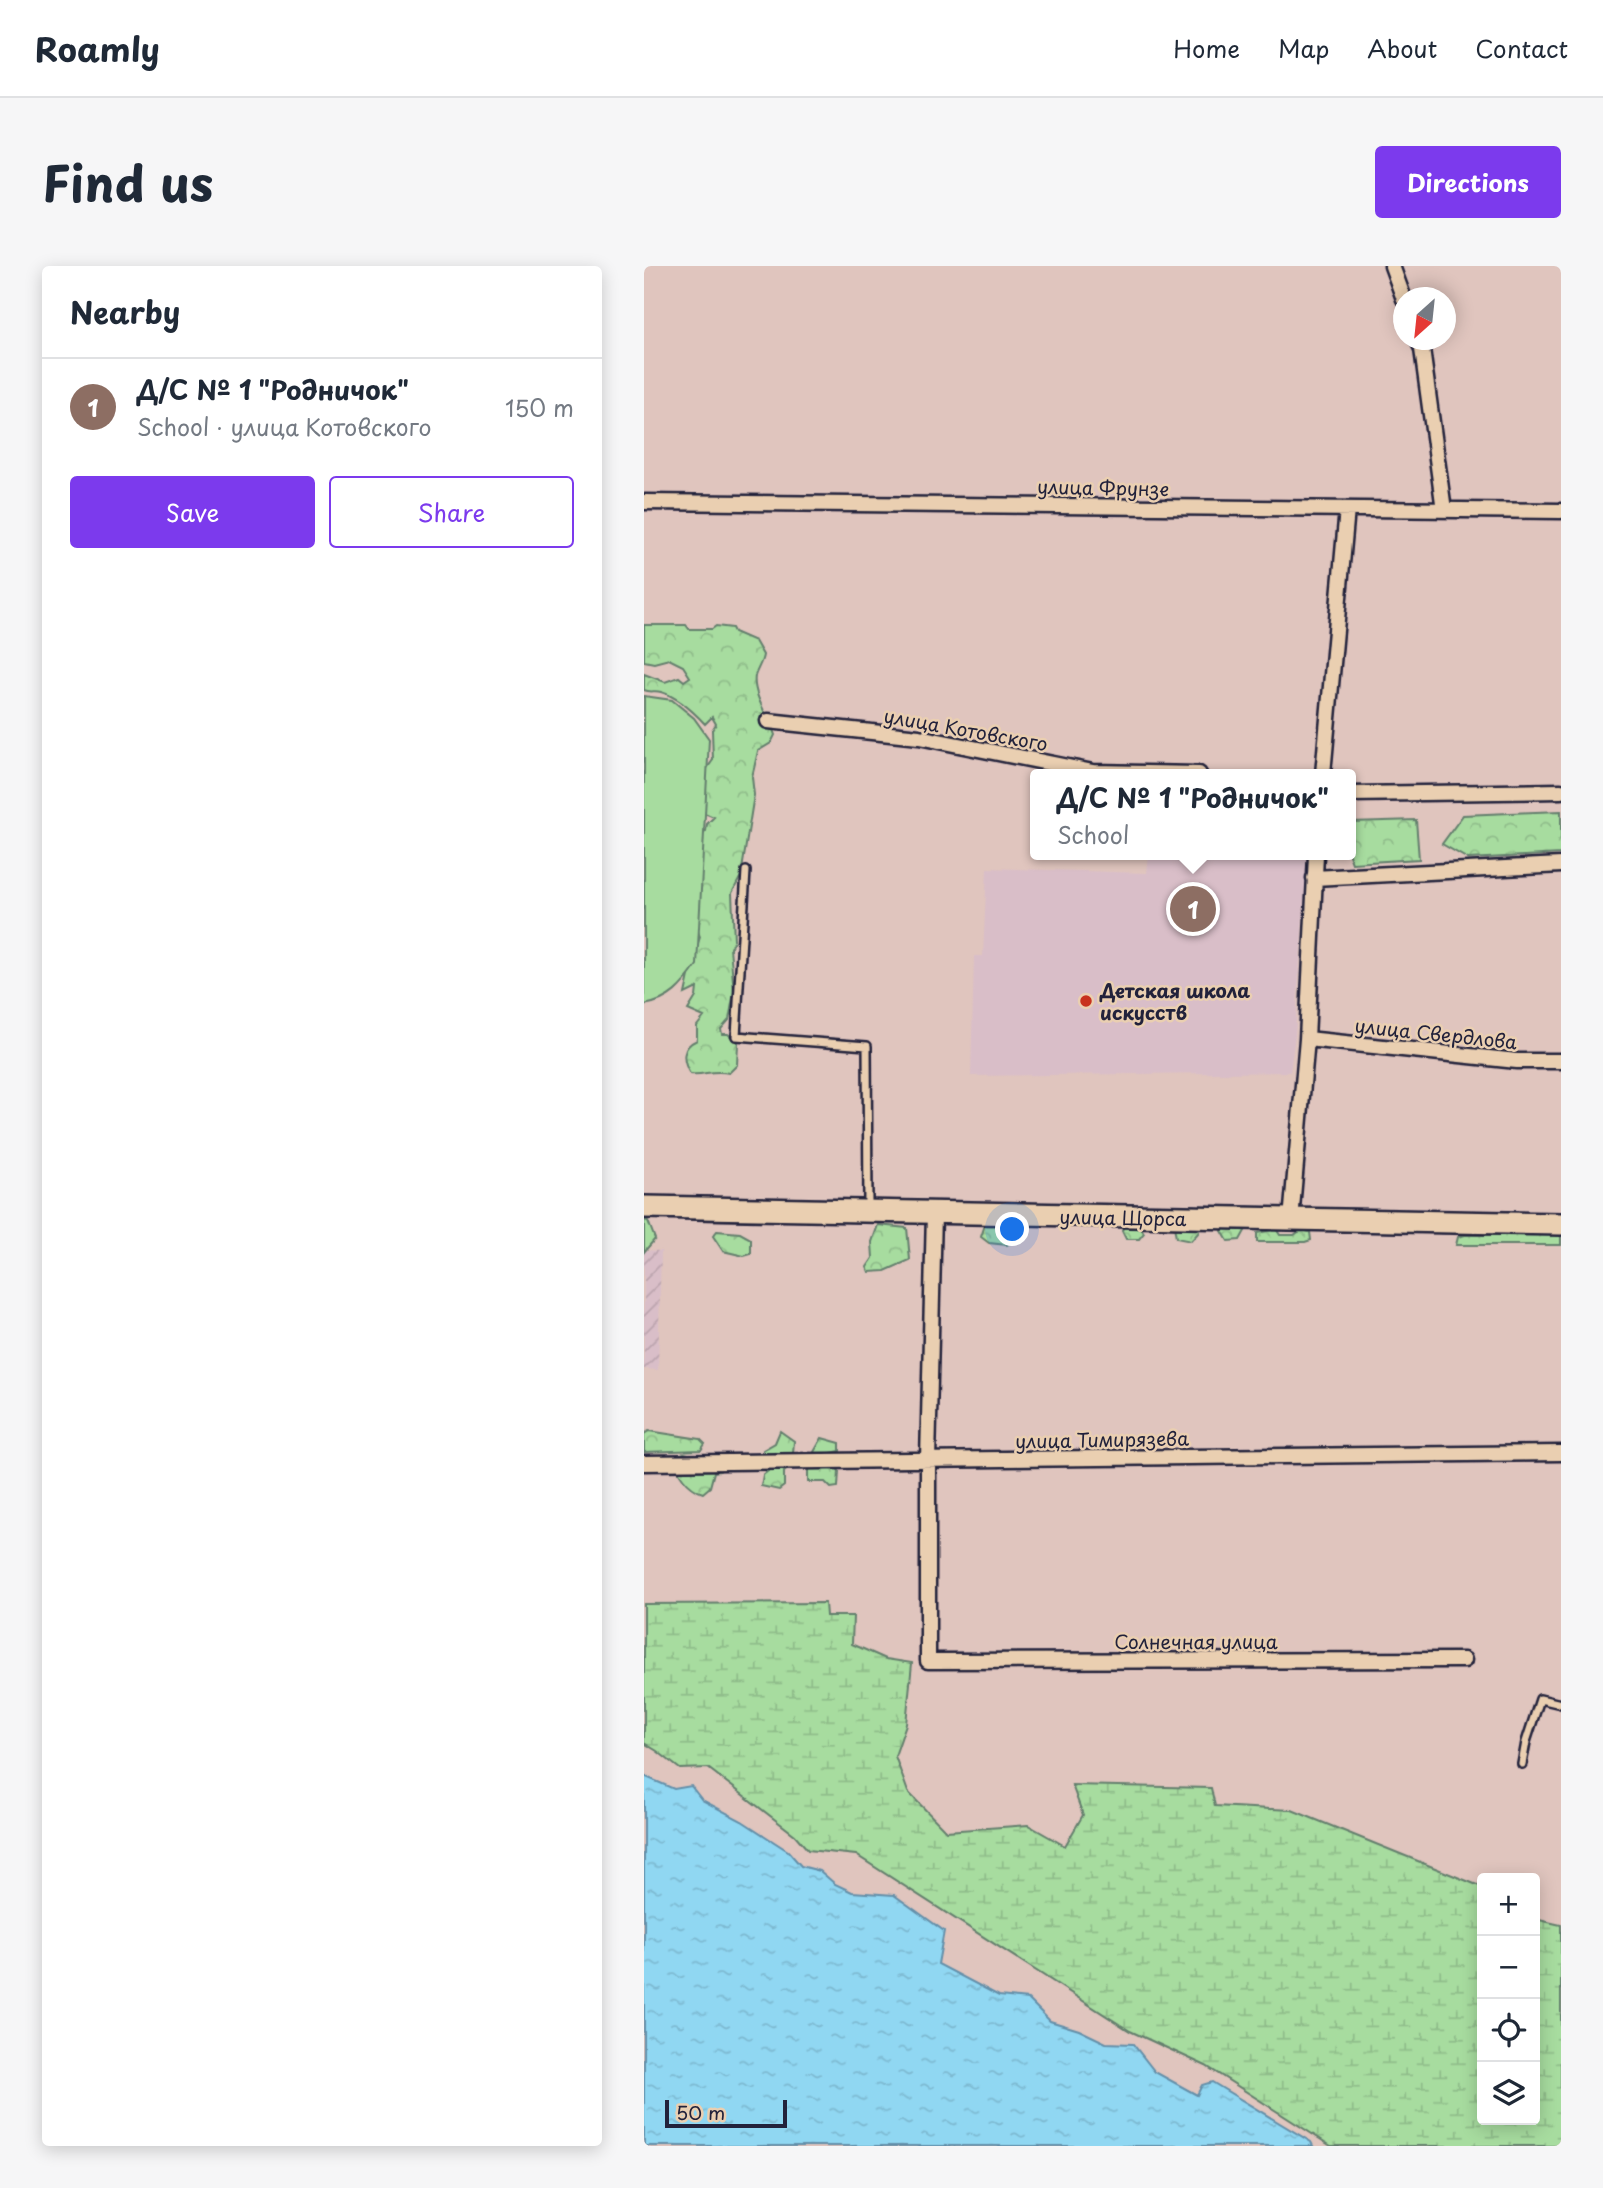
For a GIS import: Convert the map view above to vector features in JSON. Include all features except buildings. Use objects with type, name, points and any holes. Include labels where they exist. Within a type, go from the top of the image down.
[{"type":"street","points":[[1392,266],[1400,287]]},
{"type":"street","points":[[1422,350],[1444,510]]},
{"type":"street","name":"улица Фрунзе","points":[[644,502],[1561,511]]},
{"type":"street","points":[[1323,769],[1347,509]]},
{"type":"street","name":"улица Котовского","points":[[768,720],[919,737],[1078,769]]},
{"type":"street","points":[[1356,794],[1561,791]]},
{"type":"street","points":[[1291,1220],[1307,1039],[1316,860]]},
{"type":"street","points":[[1314,878],[1561,865]]},
{"type":"street","name":"улица Свердлова","points":[[1307,1039],[1517,1061],[1561,1061]]},
{"type":"street","name":"улица Щорса","points":[[644,1207],[1561,1224]]},
{"type":"street","points":[[928,1460],[934,1213]]},
{"type":"street","name":"улица Тимирязева","points":[[644,1463],[1561,1453]]},
{"type":"street","name":"Солнечная улица","points":[[928,1460],[928,1661],[1464,1660]]},
{"type":"lane","points":[[746,871],[736,1036],[867,1046],[868,1211]]},
{"type":"lane","points":[[1522,1764],[1540,1699],[1561,1704]]},
{"type":"shaded area","points":[[1148,860],[1307,860],[1290,1072],[971,1076],[974,956],[983,956],[987,868],[1147,873]]},
{"type":"shaded area","points":[[644,1250],[661,1251],[658,1370],[644,1369]]},
{"type":"green space","points":[[644,625],[686,625],[689,629],[712,629],[716,626],[732,628],[734,632],[755,641],[763,655],[755,676],[756,690],[775,735],[771,743],[758,751],[752,777],[754,795],[741,876],[732,893],[734,940],[730,948],[734,992],[729,1020],[721,1029],[722,1034],[728,1034],[738,1043],[737,1065],[729,1073],[690,1074],[684,1059],[688,1046],[697,1040],[697,1026],[704,1017],[688,1010],[696,997],[697,988],[685,994],[700,937],[693,916],[700,838],[714,817],[702,812],[701,777],[713,760],[712,730],[716,724],[712,717],[705,724],[685,705],[667,694],[644,690],[644,674],[665,682],[679,677],[684,681],[690,677],[683,666],[669,659],[654,663],[644,661]]},
{"type":"green space","points":[[644,696],[672,700],[694,718],[709,739],[697,965],[675,991],[661,1000],[644,1005]]},
{"type":"green space","points":[[1561,811],[1561,854],[1468,859],[1442,844],[1463,815]]},
{"type":"green space","points":[[1416,820],[1419,859],[1352,863],[1351,860],[1356,860],[1356,822]]},
{"type":"green space","points":[[1002,1218],[1013,1228],[1015,1239],[1007,1245],[989,1243],[981,1237],[985,1225],[994,1219]]},
{"type":"green space","points":[[644,1220],[648,1221],[655,1239],[644,1252]]},
{"type":"green space","points":[[1237,1223],[1245,1231],[1240,1240],[1228,1241],[1222,1231],[1224,1226]]},
{"type":"green space","points":[[1124,1224],[1139,1225],[1144,1233],[1139,1239],[1126,1239],[1122,1231]]},
{"type":"green space","points":[[878,1225],[907,1228],[910,1260],[885,1271],[869,1272],[867,1267],[873,1258],[872,1242]]},
{"type":"green space","points":[[1197,1225],[1199,1232],[1191,1241],[1176,1238],[1174,1226]]},
{"type":"green space","points":[[1276,1229],[1280,1235],[1294,1235],[1301,1230],[1310,1232],[1311,1240],[1257,1242],[1257,1233]]},
{"type":"green space","points":[[1561,1229],[1561,1245],[1456,1245],[1458,1237],[1465,1235],[1517,1235],[1521,1230]]},
{"type":"green space","points":[[717,1231],[740,1233],[751,1239],[751,1254],[744,1256],[723,1251],[713,1236]]},
{"type":"green space","points":[[649,1431],[700,1439],[705,1444],[701,1450],[644,1452],[644,1434]]},
{"type":"green space","points":[[780,1431],[794,1441],[792,1466],[784,1472],[784,1486],[779,1490],[761,1486],[763,1475],[768,1471],[763,1450],[775,1443]]},
{"type":"green space","points":[[822,1438],[840,1443],[840,1451],[817,1456],[814,1452]]},
{"type":"green space","points":[[684,1453],[703,1457],[722,1456],[720,1471],[714,1472],[710,1487],[703,1493],[687,1483],[677,1468],[672,1457]]},
{"type":"green space","points":[[815,1464],[833,1464],[839,1471],[838,1487],[831,1488],[825,1482],[808,1482],[808,1471]]},
{"type":"green space","points":[[825,1603],[826,1616],[853,1616],[852,1644],[886,1659],[912,1663],[906,1724],[895,1756],[908,1792],[946,1831],[1028,1825],[1065,1846],[1083,1815],[1072,1785],[1211,1788],[1215,1806],[1292,1810],[1477,1885],[1477,2125],[1540,2125],[1540,1920],[1561,1925],[1561,2146],[1331,2146],[1206,2066],[1130,2031],[856,1855],[808,1850],[795,1835],[708,1768],[680,1769],[644,1743],[644,1604]]},
{"type":"water","points":[[644,1776],[674,1789],[691,1786],[702,1800],[742,1821],[788,1851],[801,1866],[820,1871],[835,1884],[852,1892],[894,1895],[944,1931],[938,1964],[999,1996],[1028,1999],[1050,2021],[1079,2030],[1106,2043],[1133,2044],[1155,2072],[1197,2095],[1202,2085],[1212,2082],[1311,2142],[1313,2146],[644,2146]]},
{"type":"place","name":"Д/С № 1 \"Родничок\"","points":[[1193,909]]},
{"type":"place","name":"Детская школа искусств","points":[[1086,1001]]}]
